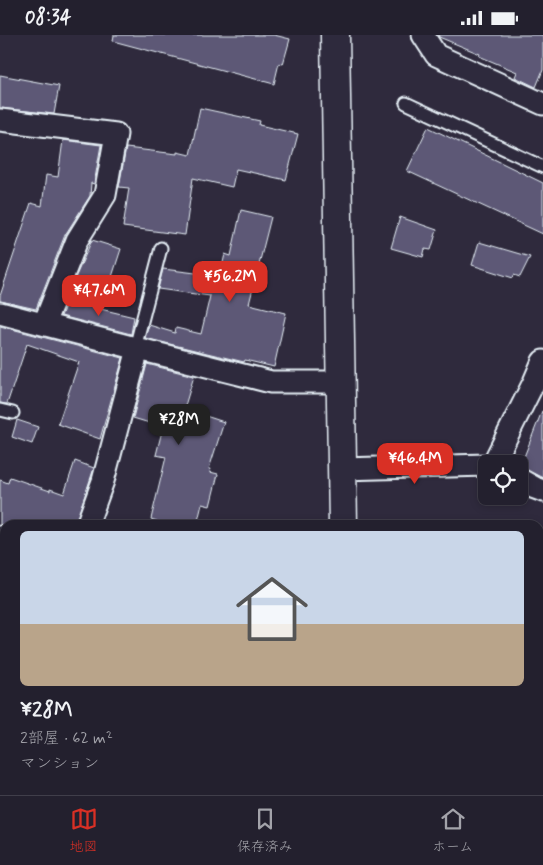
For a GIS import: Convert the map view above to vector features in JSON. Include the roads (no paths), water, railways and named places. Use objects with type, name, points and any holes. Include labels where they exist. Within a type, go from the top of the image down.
[{"type":"street","points":[[335,35],[343,520]]},
{"type":"street","points":[[423,35],[436,55],[543,104]]},
{"type":"street","points":[[0,120],[116,134],[105,195],[77,240],[44,324]]},
{"type":"street","points":[[0,313],[271,382],[341,382]]},
{"type":"street","points":[[89,520],[103,481],[136,349]]},
{"type":"street","points":[[498,455],[543,361]]},
{"type":"street","points":[[342,469],[478,465]]},
{"type":"street","points":[[528,484],[543,491]]},
{"type":"lane","points":[[406,103],[543,167]]},
{"type":"lane","points":[[136,349],[160,248]]},
{"type":"lane","points":[[0,410],[13,413]]}]
